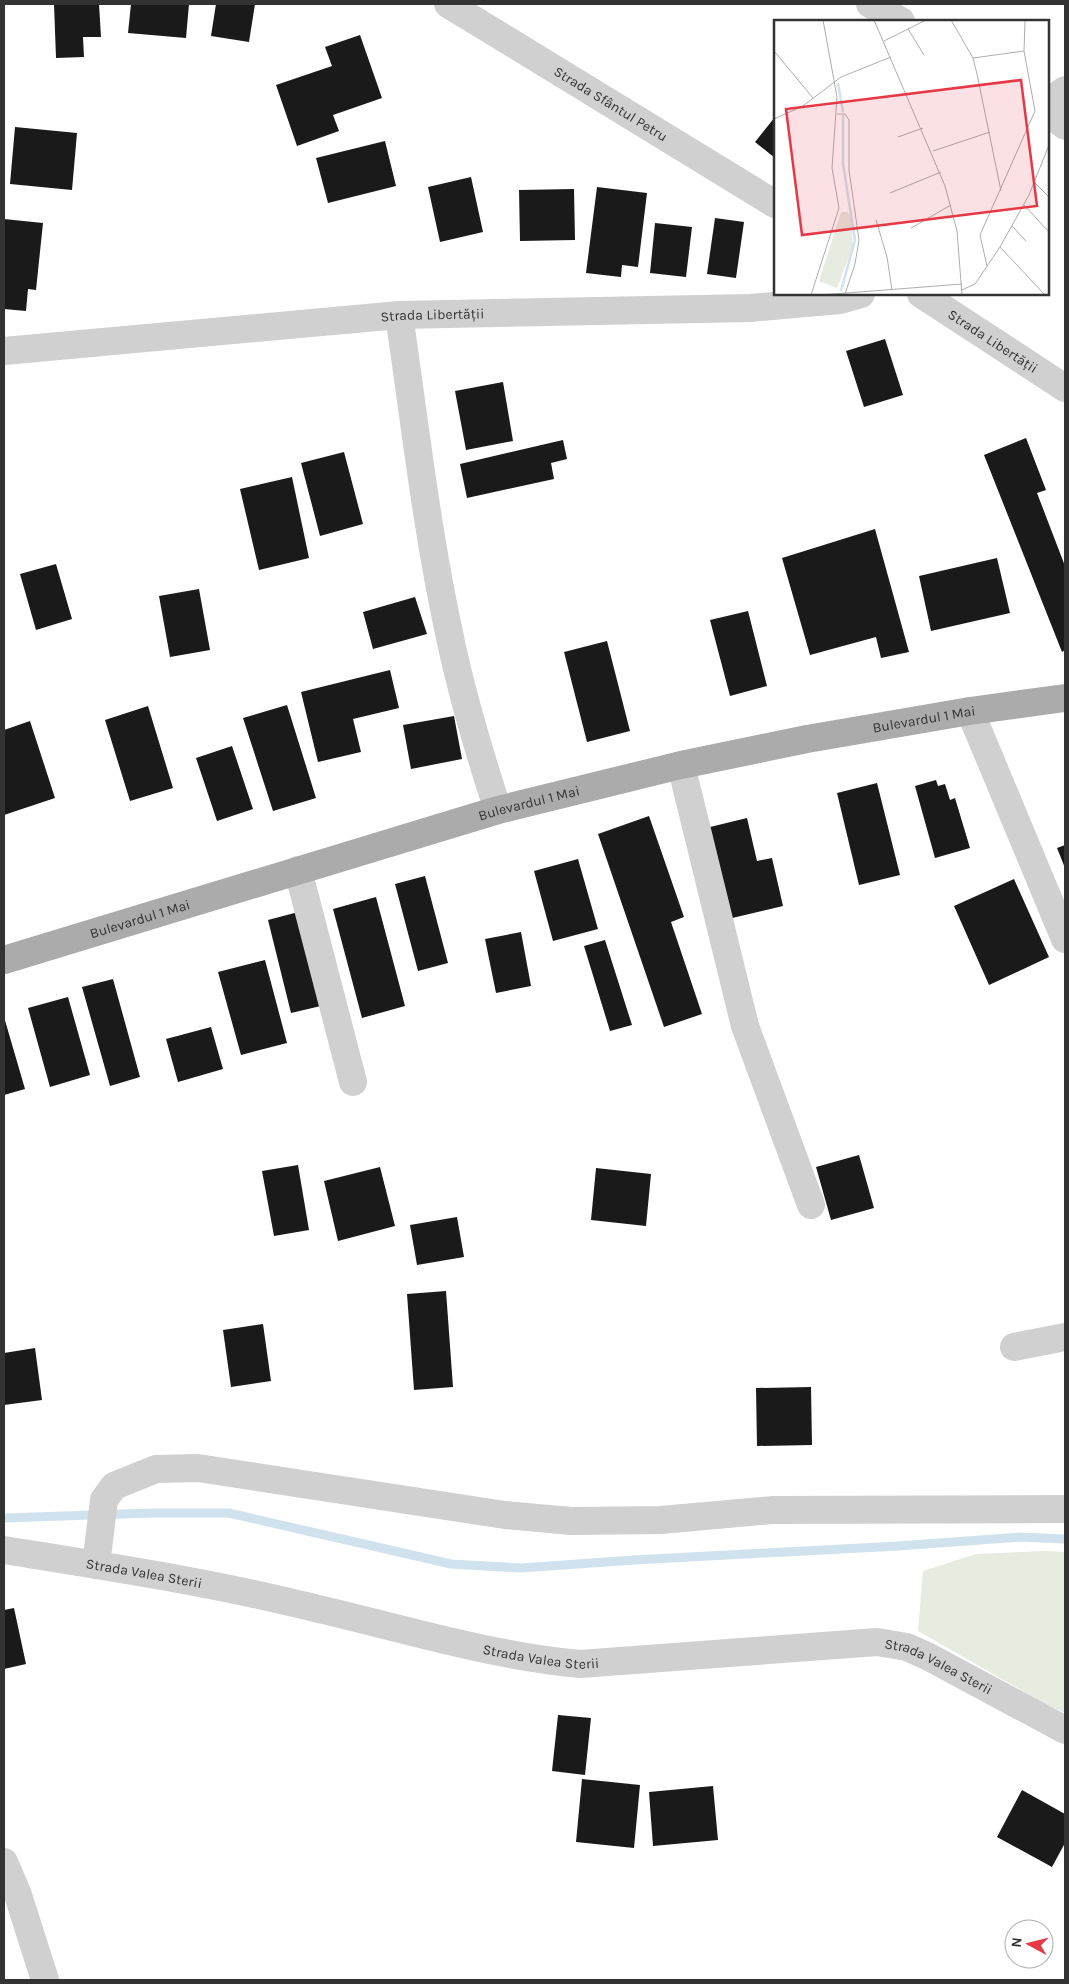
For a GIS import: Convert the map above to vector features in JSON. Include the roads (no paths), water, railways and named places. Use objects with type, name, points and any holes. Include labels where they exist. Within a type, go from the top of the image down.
[{"type":"main road","name":"Bulevardul 1 Mai","points":[[4,960],[498,810],[681,766],[807,739],[970,711],[1065,698]]},
{"type":"street","name":"Strada Sfântul Petru","points":[[448,4],[774,203]]},
{"type":"street","points":[[870,4],[899,20]]},
{"type":"street","points":[[1049,101],[1065,90]]},
{"type":"street","points":[[1049,114],[1065,126]]},
{"type":"street","name":"Strada Libertății","points":[[4,351],[399,315],[750,308],[840,300],[858,295]]},
{"type":"street","name":"Strada Libertății","points":[[923,295],[1065,388]]},
{"type":"street","points":[[399,315],[433,547],[451,642],[477,747],[498,810]]},
{"type":"street","points":[[970,711],[1065,939]]},
{"type":"street","points":[[681,766],[745,1026],[811,1206]]},
{"type":"street","points":[[298,870],[353,1082]]},
{"type":"street","points":[[1014,1347],[1065,1337]]},
{"type":"street","points":[[96,1565],[104,1500],[114,1486],[156,1469],[198,1468],[505,1515],[571,1521],[661,1520],[774,1510],[1065,1509]]},
{"type":"street","name":"Strada Valea Sterii","points":[[4,1550],[157,1574],[300,1604],[488,1651],[539,1660],[580,1664],[877,1642],[907,1647],[1065,1730]]},
{"type":"street","points":[[4,1862],[18,1895],[45,1980]]},
{"type":"waterway","points":[[4,1518],[152,1513],[229,1513],[451,1564],[521,1568],[1020,1537],[1065,1539]]}]
